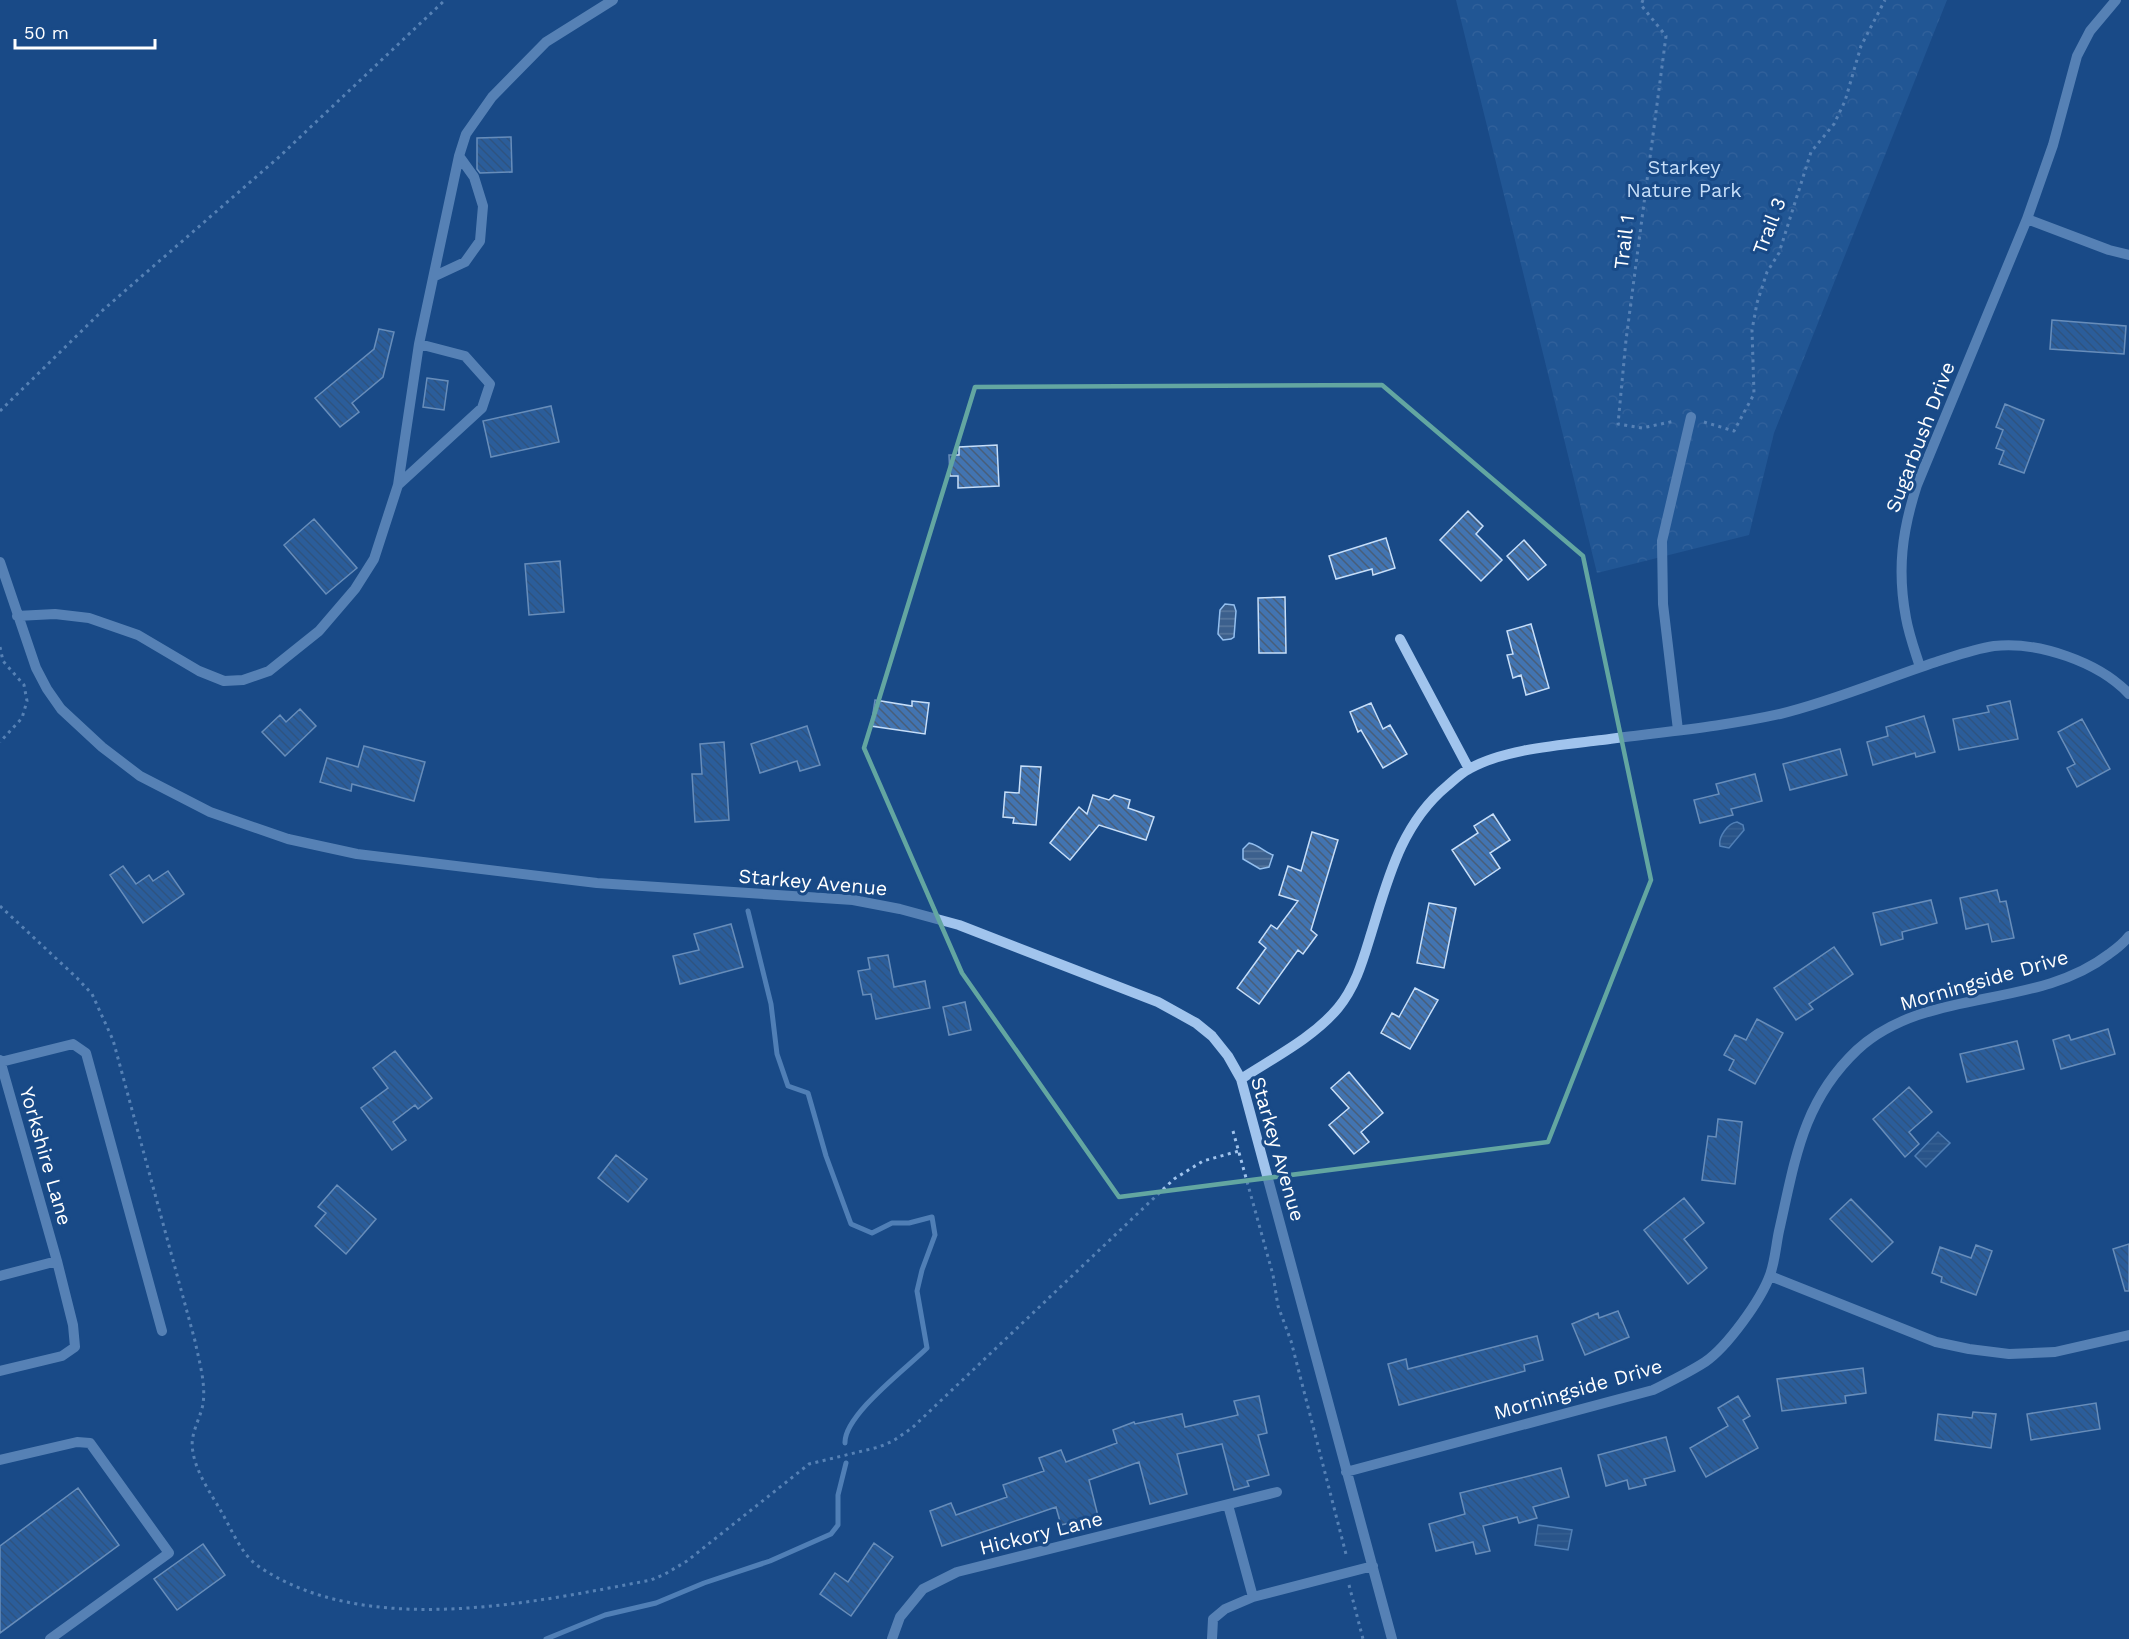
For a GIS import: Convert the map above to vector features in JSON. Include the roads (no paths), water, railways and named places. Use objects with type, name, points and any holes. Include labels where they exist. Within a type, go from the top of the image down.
[{"type":"street","points":[[17,616],[55,614],[89,618],[138,635],[207,674],[224,681],[243,680],[269,671],[319,632],[355,590],[374,559],[398,485],[419,344],[459,156],[466,134],[492,97],[546,42],[613,0]]},
{"type":"street","name":"Sugarbush Drive","points":[[1920,667],[1906,619],[1902,585],[1901,552],[1906,518],[1917,485],[2027,219],[2053,145],[2077,56],[2090,31],[2116,0]]},
{"type":"street","points":[[435,276],[465,262],[480,241],[483,206],[474,177],[459,156]]},
{"type":"street","points":[[2027,219],[2109,250],[2129,255]]},
{"type":"street","points":[[398,485],[482,408],[490,384],[465,356],[419,344]]},
{"type":"street","points":[[1678,730],[1663,604],[1662,541],[1691,417]]},
{"type":"street","name":"Starkey Avenue","points":[[0,562],[36,668],[47,689],[61,708],[79,728],[140,776],[210,812],[288,839],[357,854],[467,869],[597,882],[853,900],[900,909],[959,925],[1158,1002],[1196,1023],[1212,1036],[1228,1056],[1241,1079],[1392,1639]]},
{"type":"street","points":[[1400,639],[1469,769]]},
{"type":"street","points":[[1241,1079],[1312,1033],[1337,1009],[1353,987],[1392,864],[1405,836],[1445,787],[1469,769],[1504,756],[1546,747],[1779,714],[1826,702],[1920,667],[1995,646],[2063,654],[2094,667],[2129,694]]},
{"type":"street","name":"Morningside Drive","points":[[1346,1472],[1653,1390],[1707,1361],[1749,1313],[1770,1276],[1797,1150],[1805,1124],[1820,1094],[1857,1050],[1884,1029],[1914,1015],[2063,980],[2094,965],[2125,942],[2129,936]]},
{"type":"street","points":[[0,1061],[73,1044],[86,1053],[162,1331]]},
{"type":"street","name":"Yorkshire Lane","points":[[0,1061],[57,1261],[73,1325],[75,1347],[62,1356],[0,1371]]},
{"type":"street","points":[[0,1276],[57,1261]]},
{"type":"street","points":[[1770,1276],[1925,1339],[1969,1349],[2009,1353],[2055,1352],[2129,1335]]},
{"type":"street","points":[[0,1460],[77,1442],[90,1443],[169,1553],[50,1639]]},
{"type":"street","name":"Hickory Lane","points":[[892,1639],[900,1617],[923,1589],[957,1572],[1277,1492]]},
{"type":"street","points":[[1228,1505],[1253,1597]]},
{"type":"street","points":[[1212,1639],[1213,1619],[1226,1609],[1253,1597],[1373,1566]]},
{"type":"waterway","points":[[748,911],[771,1004],[777,1054],[788,1086],[808,1093],[826,1156],[851,1224],[872,1233],[892,1223],[909,1223],[932,1217],[935,1235],[917,1291],[927,1348],[865,1406],[847,1432],[845,1443]]},
{"type":"waterway","points":[[546,1639],[605,1615],[656,1603],[704,1583],[770,1561],[831,1534],[838,1525],[838,1495],[846,1463]]},
{"type":"park label","name":"Starkey Nature Park","points":[[1684,178]]}]
